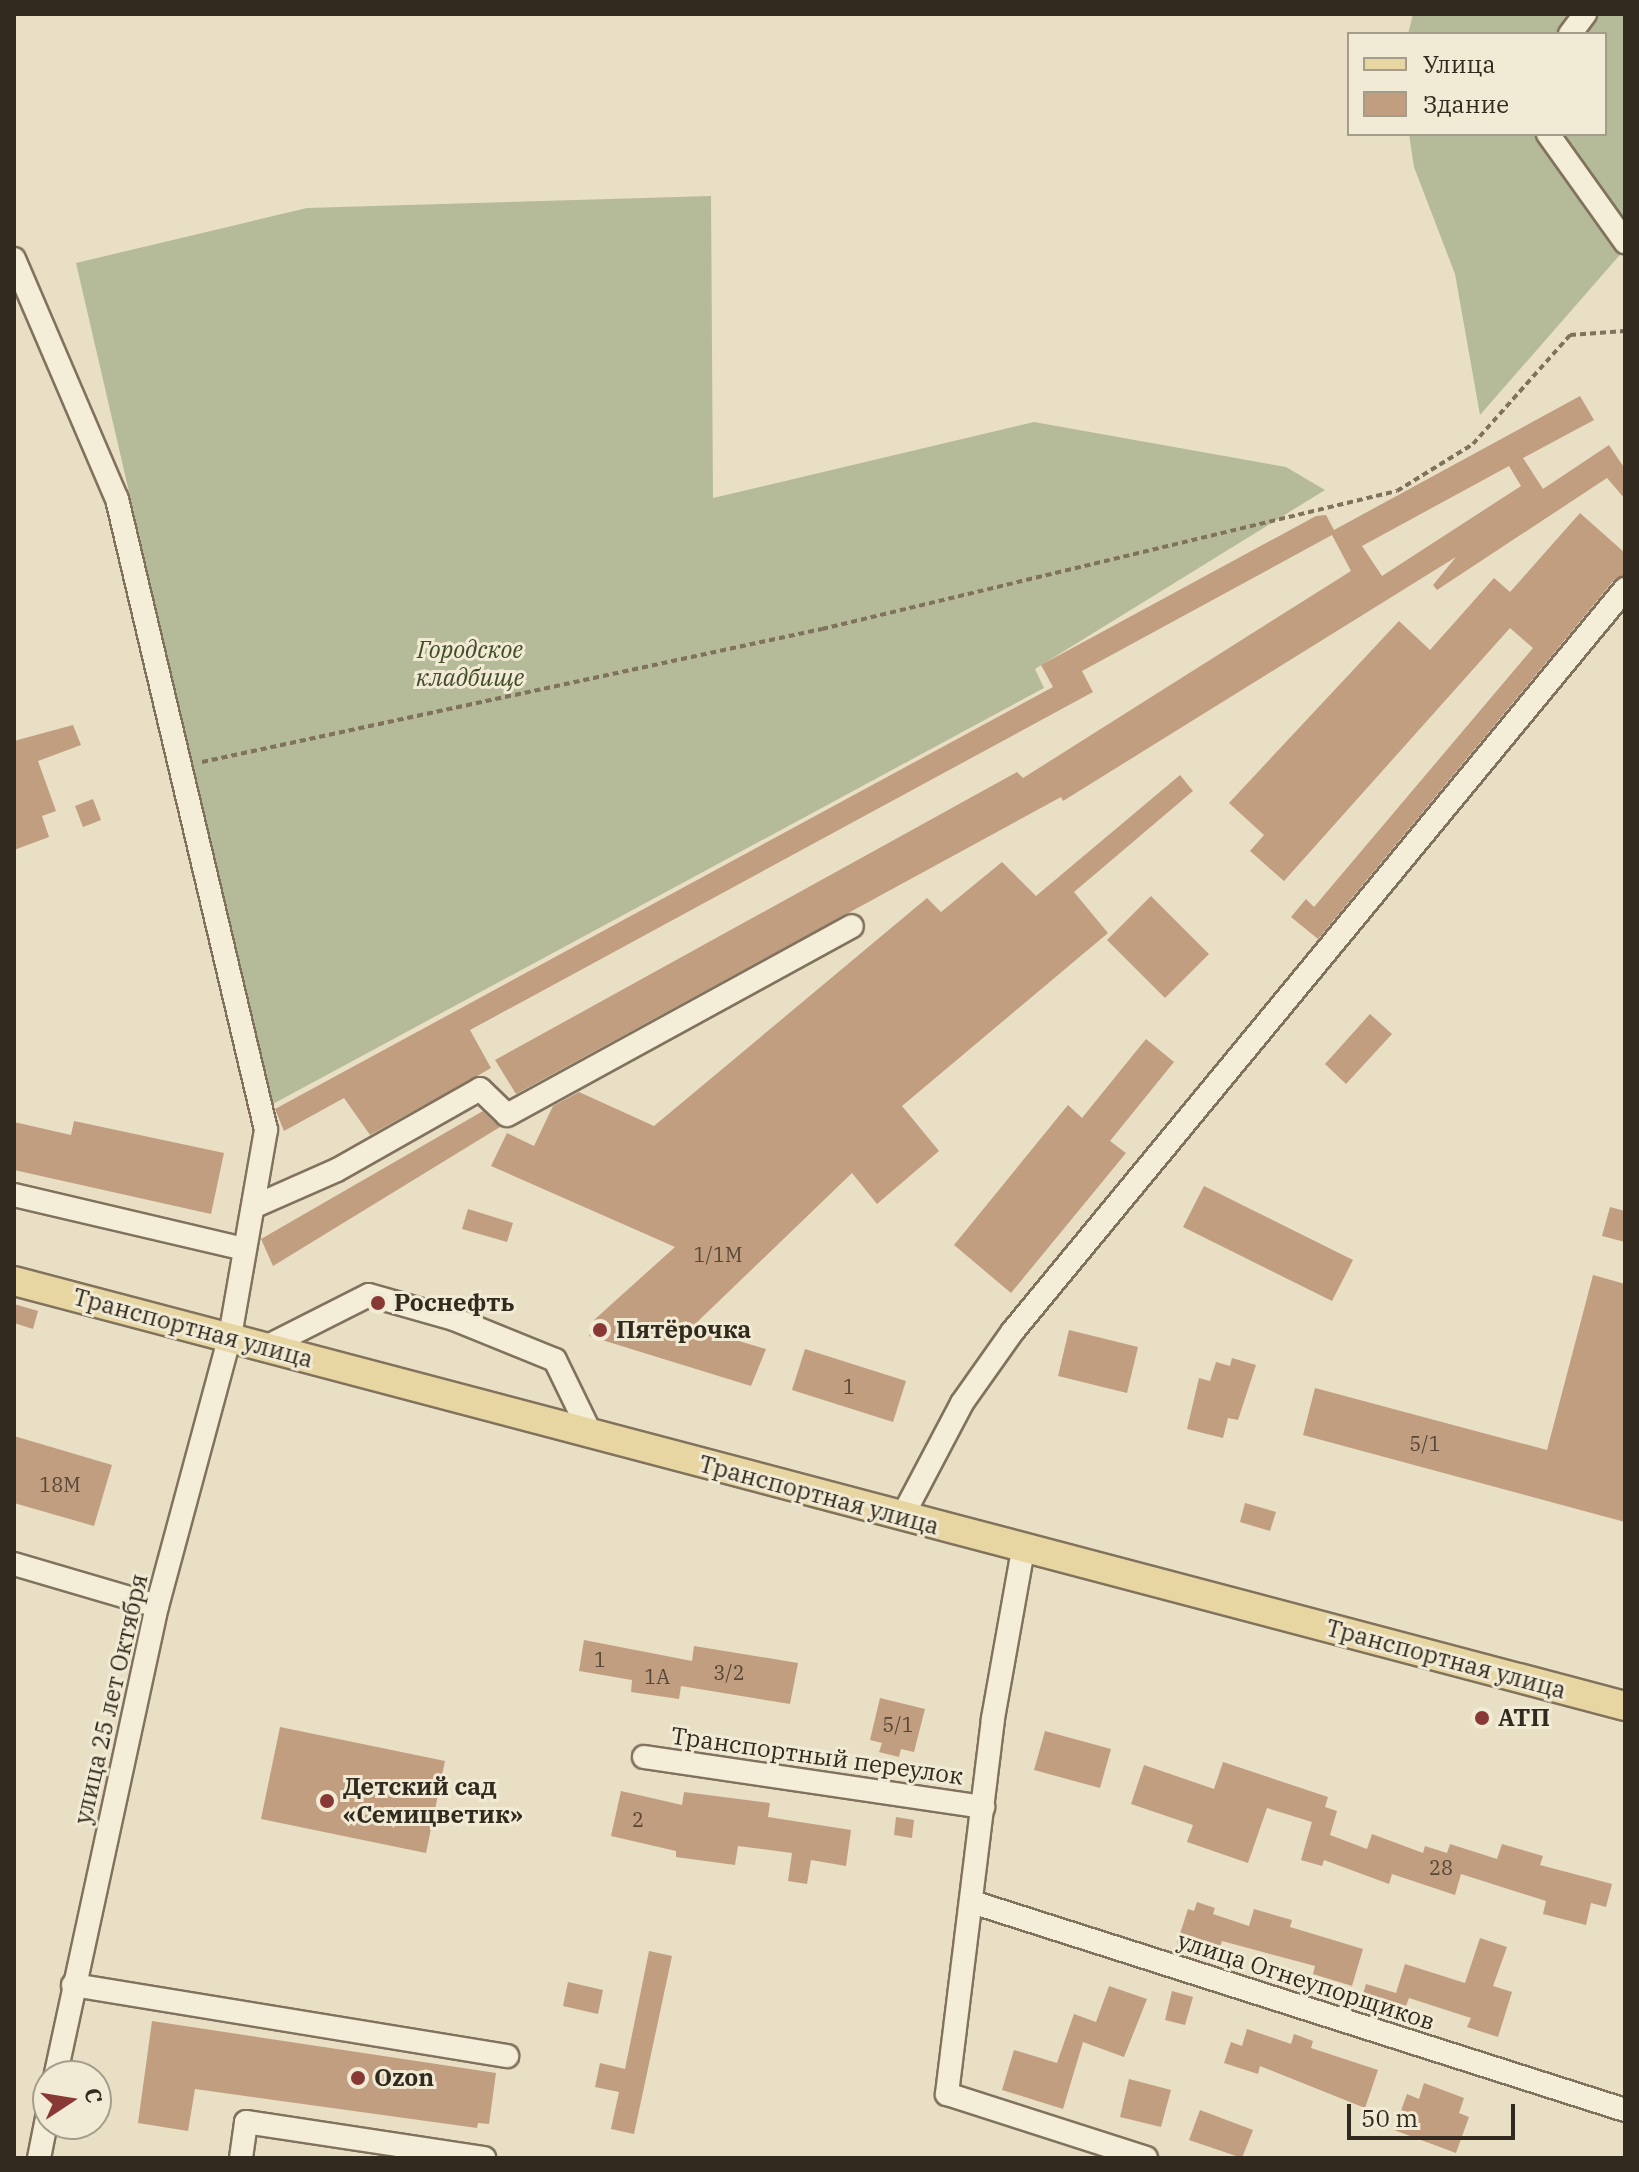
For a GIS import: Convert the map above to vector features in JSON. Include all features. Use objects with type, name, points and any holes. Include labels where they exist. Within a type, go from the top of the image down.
[{"type":"main road","name":"Транспортная улица","points":[[14,1281],[230,1336],[1023,1550],[1625,1706]]},
{"type":"street","points":[[1572,32],[1585,14]]},
{"type":"street","points":[[1549,136],[1603,218],[1625,242]]},
{"type":"street","name":"улица 25 лет Октября","points":[[14,259],[117,499],[266,1130],[230,1336],[157,1606],[58,2060]]},
{"type":"street","points":[[902,1517],[962,1403],[1013,1331],[1625,589]]},
{"type":"street","points":[[253,1207],[337,1170],[480,1089],[507,1115],[852,926]]},
{"type":"street","points":[[14,1195],[245,1249]]},
{"type":"street","points":[[266,1347],[369,1295],[454,1319],[555,1360],[591,1434]]},
{"type":"street","points":[[1023,1550],[993,1719],[947,2094],[1146,2158]]},
{"type":"street","points":[[14,1564],[157,1606]]},
{"type":"street","name":"Транспортный переулок","points":[[644,1757],[983,1807]]},
{"type":"street","name":"улица Огнеупорщиков","points":[[972,1902],[1625,2110]]},
{"type":"street","points":[[73,1985],[507,2056]]},
{"type":"street","points":[[241,2158],[246,2122],[376,2149],[484,2158]]},
{"type":"path","points":[[180,767],[822,629],[1397,491],[1473,444],[1570,335],[1625,331]]},
{"type":"green space","points":[[1413,14],[1625,14],[1625,249],[1480,415],[1455,274],[1414,167],[1409,136],[1607,136],[1607,32],[1408,32]]},
{"type":"green space","name":"Городское кладбище","points":[[711,196],[713,498],[1034,422],[1286,467],[1325,490],[1035,669],[1044,688],[271,1105],[76,263],[307,208]]},
{"type":"building","points":[[1580,396],[1594,420],[1523,458],[1543,489],[1609,445],[1625,469],[1625,499],[1607,478],[1437,590],[1433,585],[1456,557],[1063,801],[1061,797],[516,1094],[495,1060],[1017,772],[1023,778],[1351,571],[1332,535],[1082,671],[1093,692],[470,1030],[491,1068],[479,1075],[370,1135],[344,1098],[284,1131],[275,1109],[1053,687],[1041,665],[1316,516],[1326,515],[1334,530]],"holes":[[[1509,466],[1521,486],[1382,576],[1362,546]]]},
{"type":"building","points":[[1580,513],[1625,553],[1625,575],[1614,580],[1318,939],[1291,917],[1306,899],[1314,907],[1533,648],[1510,628],[1284,881],[1250,851],[1264,835],[1229,803],[1399,621],[1430,650],[1494,578],[1510,592]]},
{"type":"building","points":[[73,725],[81,745],[38,761],[56,811],[42,816],[49,837],[14,850],[14,741]]},
{"type":"building","points":[[1180,775],[1193,791],[1074,892],[1108,933],[902,1106],[939,1151],[877,1204],[852,1173],[692,1327],[766,1349],[751,1386],[589,1336],[594,1320],[675,1247],[491,1166],[507,1133],[534,1146],[553,1106],[579,1092],[654,1126],[927,898],[941,912],[1002,862],[1036,896]]},
{"type":"building","points":[[93,799],[101,820],[83,827],[75,806]]},
{"type":"building","points":[[1151,896],[1209,954],[1165,998],[1107,940]]},
{"type":"building","points":[[1370,1014],[1392,1034],[1346,1084],[1325,1064]]},
{"type":"building","points":[[1146,1039],[1174,1062],[1110,1141],[1126,1153],[1011,1293],[954,1245],[1068,1105],[1082,1118]]},
{"type":"building","points":[[483,1111],[500,1127],[273,1266],[261,1239]]},
{"type":"building","points":[[74,1121],[224,1153],[211,1214],[14,1170],[14,1122],[71,1135]]},
{"type":"building","points":[[1204,1186],[1353,1260],[1332,1301],[1183,1227]]},
{"type":"building","points":[[1610,1207],[1625,1211],[1625,1242],[1602,1236]]},
{"type":"building","points":[[468,1209],[513,1223],[507,1242],[462,1229]]},
{"type":"building","points":[[1593,1275],[1625,1284],[1625,1522],[1303,1435],[1315,1388],[1547,1450]]},
{"type":"building","points":[[14,1304],[38,1311],[33,1329],[14,1323]]},
{"type":"building","points":[[1069,1330],[1138,1347],[1127,1393],[1058,1376]]},
{"type":"building","points":[[805,1349],[906,1381],[893,1422],[792,1390]]},
{"type":"building","points":[[1232,1358],[1256,1365],[1238,1420],[1228,1418],[1223,1438],[1187,1429],[1199,1378],[1210,1381],[1216,1362],[1230,1366]]},
{"type":"building","points":[[14,1436],[112,1465],[94,1526],[14,1503]]},
{"type":"building","points":[[1245,1503],[1276,1512],[1270,1531],[1240,1522]]},
{"type":"building","points":[[584,1640],[692,1661],[694,1646],[798,1663],[790,1704],[681,1686],[679,1699],[631,1692],[632,1680],[579,1671]]},
{"type":"building","points":[[880,1698],[925,1709],[914,1752],[901,1749],[899,1757],[879,1752],[882,1743],[870,1740]]},
{"type":"building","points":[[280,1727],[445,1761],[426,1853],[261,1819]]},
{"type":"building","points":[[1045,1731],[1111,1749],[1100,1788],[1034,1770]]},
{"type":"building","points":[[1223,1762],[1328,1797],[1325,1807],[1337,1811],[1330,1835],[1367,1849],[1372,1834],[1423,1853],[1425,1846],[1447,1853],[1450,1844],[1497,1859],[1502,1844],[1543,1856],[1540,1865],[1612,1884],[1606,1907],[1591,1903],[1586,1925],[1543,1914],[1546,1901],[1461,1874],[1455,1895],[1392,1874],[1389,1884],[1324,1860],[1322,1866],[1301,1860],[1312,1822],[1267,1808],[1248,1863],[1187,1842],[1193,1825],[1131,1804],[1144,1765],[1214,1789]]},
{"type":"building","points":[[621,1791],[682,1805],[684,1792],[770,1803],[768,1817],[851,1830],[846,1866],[811,1860],[807,1884],[788,1881],[792,1853],[738,1846],[735,1865],[676,1857],[676,1851],[611,1836]]},
{"type":"building","points":[[896,1817],[914,1820],[912,1838],[894,1835]]},
{"type":"building","points":[[1197,1902],[1215,1908],[1213,1914],[1249,1926],[1254,1909],[1292,1920],[1290,1927],[1363,1949],[1352,1986],[1313,1974],[1315,1966],[1222,1941],[1217,1956],[1177,1943],[1188,1909],[1194,1911]]},
{"type":"building","points":[[1480,1938],[1507,1947],[1493,1986],[1512,1992],[1498,2037],[1467,2027],[1471,2018],[1409,1998],[1402,2017],[1359,2006],[1366,1984],[1396,1993],[1405,1964],[1465,1983]]},
{"type":"building","points":[[649,1951],[672,1956],[634,2134],[611,2129],[619,2092],[595,2087],[600,2063],[625,2069]]},
{"type":"building","points":[[568,1982],[603,1990],[598,2014],[563,2006]]},
{"type":"building","points":[[1109,1986],[1147,1999],[1124,2057],[1083,2042],[1063,2109],[1002,2090],[1014,2050],[1057,2063],[1074,2014],[1096,2022]]},
{"type":"building","points":[[1172,1991],[1193,1997],[1185,2025],[1165,2020]]},
{"type":"building","points":[[152,2021],[496,2073],[489,2124],[478,2123],[477,2128],[195,2089],[188,2131],[138,2123]]},
{"type":"building","points":[[1247,2029],[1291,2044],[1294,2034],[1313,2041],[1311,2048],[1378,2070],[1365,2108],[1260,2066],[1258,2074],[1224,2063],[1231,2042],[1242,2046]]},
{"type":"building","points":[[1129,2079],[1171,2090],[1161,2127],[1120,2117]]},
{"type":"building","points":[[1424,2083],[1464,2098],[1459,2113],[1469,2117],[1456,2153],[1394,2130],[1407,2094],[1419,2099]]},
{"type":"building","points":[[1200,2110],[1253,2130],[1242,2158],[1189,2140]]},
{"type":"place","name":"Роснефть","points":[[378,1303]]},
{"type":"place","name":"Пятёрочка","points":[[600,1330]]},
{"type":"place","name":"АТП","points":[[1482,1718]]},
{"type":"place","name":"Детский сад «Семицветик»","points":[[327,1801]]},
{"type":"place","name":"Ozon","points":[[358,2078]]}]
